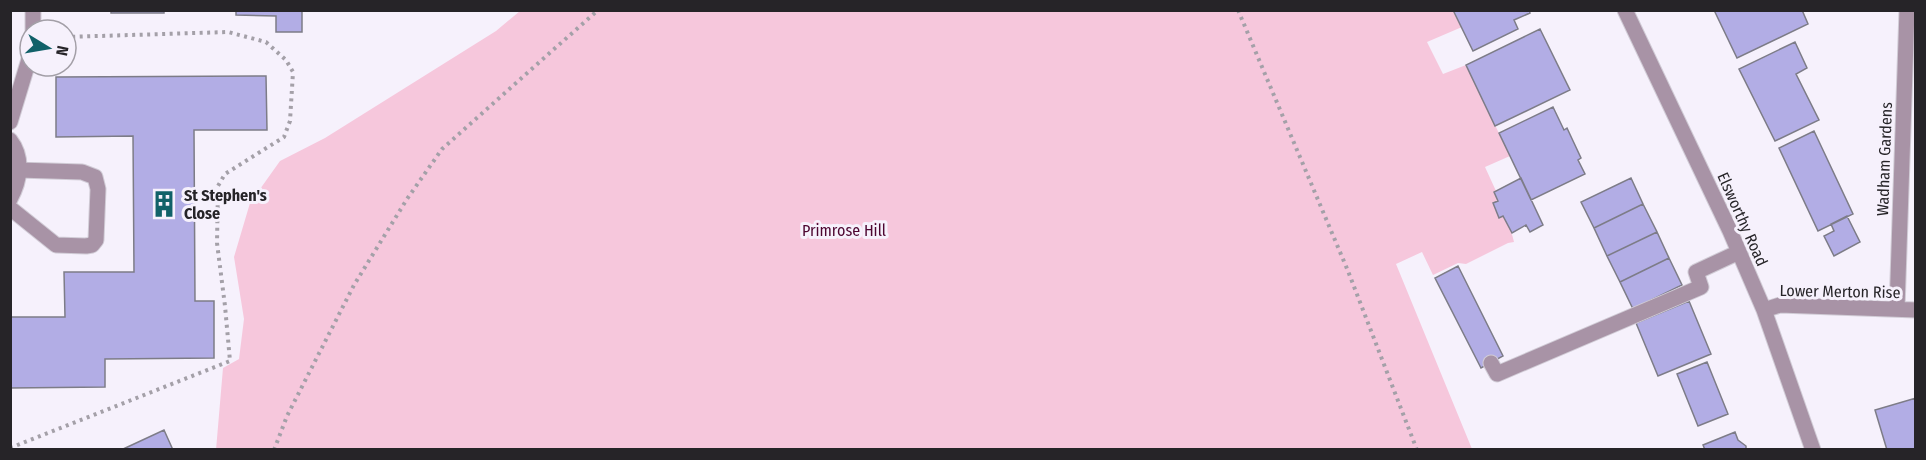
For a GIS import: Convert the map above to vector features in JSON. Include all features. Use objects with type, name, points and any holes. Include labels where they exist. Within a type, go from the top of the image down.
[{"type":"street","name":"Elsworthy Road","points":[[1625,10],[1764,310],[1813,450]]},
{"type":"street","name":"Wadham Gardens","points":[[1897,309],[1907,10]]},
{"type":"street","points":[[10,122],[23,78]]},
{"type":"street","points":[[10,140],[18,159],[19,170],[19,182],[10,199]]},
{"type":"street","points":[[10,207],[56,245],[86,246],[92,245],[96,240],[98,189],[95,177],[82,172],[19,170]]},
{"type":"street","points":[[1491,363],[1497,374],[1701,287],[1696,272],[1739,252]]},
{"type":"street","name":"Lower Merton Rise","points":[[1764,310],[1780,305],[1916,310]]},
{"type":"path","points":[[274,450],[287,416],[354,285],[406,199],[442,148],[598,10]]},
{"type":"path","points":[[1238,10],[1348,271],[1417,450]]},
{"type":"path","points":[[10,448],[230,361],[217,243],[218,186],[225,174],[284,137],[290,122],[293,72],[286,60],[266,42],[216,31],[78,37]]},
{"type":"green space","name":"Primrose Hill","points":[[520,11],[1453,11],[1462,27],[1427,42],[1443,74],[1466,65],[1510,156],[1485,167],[1496,191],[1494,192],[1498,201],[1494,203],[1506,221],[1514,242],[1466,264],[1458,263],[1433,275],[1422,252],[1396,264],[1472,449],[216,450],[223,368],[239,359],[244,319],[234,257],[250,203],[280,161],[325,138],[496,31]]},
{"type":"building","points":[[111,10],[164,10],[164,13],[111,13]]},
{"type":"building","points":[[236,10],[302,10],[302,32],[276,32],[276,16],[236,15]]},
{"type":"building","points":[[1453,10],[1529,10],[1530,13],[1514,20],[1518,29],[1473,51]]},
{"type":"building","points":[[1714,10],[1802,10],[1808,24],[1737,58]]},
{"type":"building","points":[[1540,29],[1570,90],[1495,126],[1466,65]]},
{"type":"building","points":[[1795,42],[1807,68],[1796,74],[1819,120],[1775,141],[1739,69]]},
{"type":"building","name":"St Stephen's Close","points":[[266,76],[267,130],[194,130],[195,301],[214,301],[214,358],[105,359],[105,387],[10,388],[10,317],[65,317],[64,272],[134,272],[133,136],[56,137],[56,78]]},
{"type":"building","points":[[1553,107],[1564,130],[1567,128],[1581,158],[1578,160],[1585,174],[1531,200],[1499,133]]},
{"type":"building","points":[[1814,131],[1853,214],[1818,231],[1779,148]]},
{"type":"building","points":[[1521,178],[1543,225],[1530,232],[1526,225],[1512,233],[1503,216],[1499,218],[1493,203],[1498,201],[1494,192]]},
{"type":"building","points":[[1631,178],[1643,204],[1594,228],[1581,202]]},
{"type":"building","points":[[1643,204],[1657,232],[1607,256],[1594,228]]},
{"type":"building","points":[[1847,216],[1860,242],[1834,256],[1824,236],[1834,231],[1831,224]]},
{"type":"building","points":[[1657,232],[1669,258],[1620,282],[1607,256]]},
{"type":"building","points":[[1669,258],[1682,285],[1633,309],[1620,282]]},
{"type":"building","points":[[1458,266],[1503,356],[1481,368],[1435,278]]},
{"type":"building","points":[[1689,301],[1711,354],[1658,376],[1636,323]]},
{"type":"building","points":[[1707,362],[1728,414],[1698,426],[1677,374]]},
{"type":"building","points":[[1916,398],[1916,450],[1887,450],[1875,410]]},
{"type":"building","points":[[164,430],[173,450],[121,450]]},
{"type":"building","points":[[1735,432],[1738,440],[1746,446],[1746,450],[1705,450],[1703,445]]},
{"type":"place","name":"St Stephen's Close","points":[[164,204]]}]
